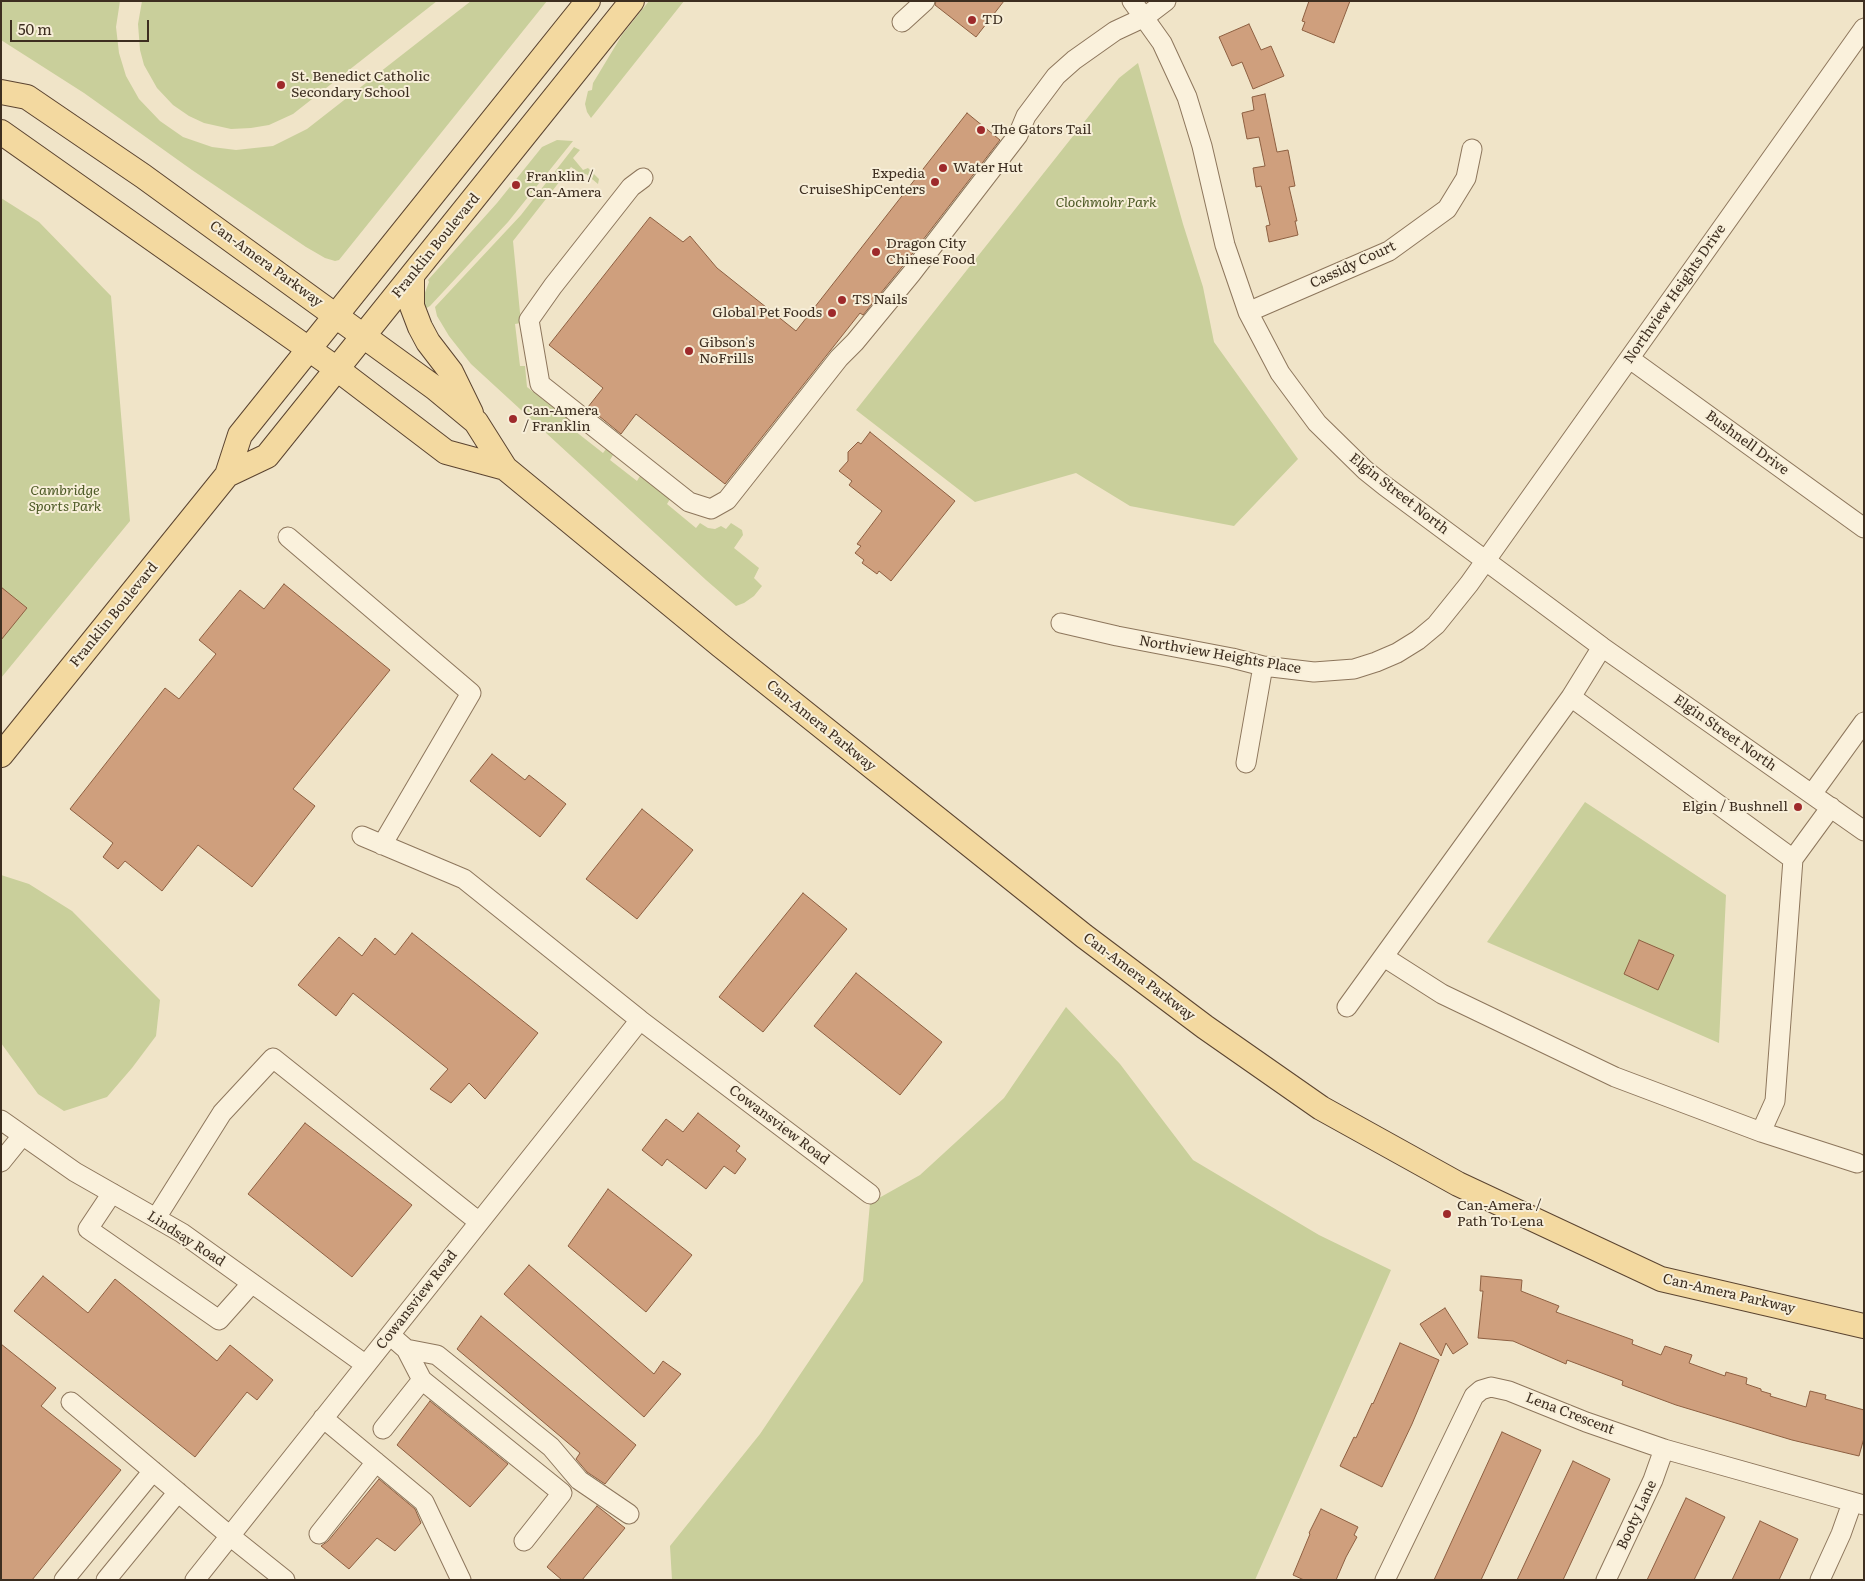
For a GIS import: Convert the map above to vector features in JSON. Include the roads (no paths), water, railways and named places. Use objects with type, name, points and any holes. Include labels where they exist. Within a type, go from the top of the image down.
[{"type":"main road","name":"Franklin Boulevard","points":[[1,755],[227,475],[240,435],[588,1]]},
{"type":"main road","name":"Franklin Boulevard","points":[[227,475],[267,456],[632,1]]},
{"type":"main road","name":"Can-Amera Parkway","points":[[1,92],[27,97],[151,181],[435,388],[476,422],[505,468],[720,646],[1084,936],[1205,1027],[1321,1108],[1458,1184],[1661,1279],[1864,1326]]},
{"type":"main road","name":"Can-Amera Parkway","points":[[1,132],[337,369],[446,452],[505,468]]},
{"type":"main road","points":[[412,276],[412,306],[420,327],[428,342],[451,372],[476,422]]},
{"type":"street","points":[[902,22],[925,1]]},
{"type":"street","name":"Elgin Street North","points":[[1132,1],[1145,17],[1162,44],[1187,97],[1202,146],[1225,245],[1248,312],[1280,373],[1331,438],[1365,470],[1602,647],[1864,831]]},
{"type":"street","points":[[643,178],[631,187],[553,286],[529,320],[540,384],[689,502],[711,509],[728,500],[839,358],[855,342],[934,245],[1018,135],[1026,116],[1056,76],[1074,60],[1115,31],[1145,17],[1166,1]]},
{"type":"street","name":"Northview Heights Drive","points":[[1486,560],[1864,28]]},
{"type":"street","name":"Cassidy Court","points":[[1248,312],[1389,251],[1404,241],[1447,209],[1466,178],[1472,149]]},
{"type":"street","name":"Bushnell Drive","points":[[1630,359],[1864,528]]},
{"type":"street","points":[[288,536],[472,693],[382,845]]},
{"type":"street","name":"Northview Heights Place","points":[[1061,623],[1263,666],[1314,672],[1354,669],[1397,653],[1418,640],[1436,625],[1453,605],[1486,560]]},
{"type":"street","points":[[1347,1007],[1571,697],[1602,647]]},
{"type":"street","points":[[1246,763],[1263,666]]},
{"type":"street","points":[[1571,697],[1793,859]]},
{"type":"street","points":[[1812,794],[1864,722]]},
{"type":"street","points":[[1761,1132],[1775,1101],[1793,859],[1831,807]]},
{"type":"street","name":"Cowansview Road","points":[[362,836],[464,879],[640,1020],[870,1194]]},
{"type":"street","points":[[1384,957],[1442,994],[1615,1078],[1761,1132],[1857,1163]]},
{"type":"street","name":"Cowansview Road","points":[[195,1580],[640,1020]]},
{"type":"street","points":[[156,1218],[222,1113],[273,1058],[479,1222]]},
{"type":"street","name":"Lindsay Road","points":[[1,1120],[75,1172],[182,1233],[366,1365]]},
{"type":"street","points":[[1,1162],[22,1136]]},
{"type":"street","points":[[112,1193],[88,1229],[220,1320],[252,1283]]},
{"type":"street","points":[[390,1336],[406,1349],[422,1380],[562,1493],[524,1541]]},
{"type":"street","points":[[406,1349],[438,1355],[551,1447],[579,1480],[629,1514]]},
{"type":"street","points":[[383,1429],[422,1380]]},
{"type":"street","name":"Lena Crescent","points":[[1385,1580],[1474,1396],[1481,1390],[1491,1387],[1509,1391],[1586,1422],[1664,1449],[1858,1504]]},
{"type":"street","points":[[72,1402],[230,1536],[286,1580]]},
{"type":"street","points":[[324,1418],[424,1502],[461,1580]]},
{"type":"street","name":"Booty Lane","points":[[1606,1580],[1653,1480],[1664,1449]]},
{"type":"street","points":[[319,1534],[376,1462]]},
{"type":"street","points":[[64,1580],[153,1471]]},
{"type":"street","points":[[106,1580],[178,1492]]},
{"type":"street","points":[[1820,1580],[1841,1534],[1858,1504]]},
{"type":"place","name":"TD","points":[[972,20]]},
{"type":"place","name":"St. Benedict Catholic Secondary School","points":[[281,85]]},
{"type":"place","name":"The Gators Tail","points":[[981,130]]},
{"type":"place","name":"Water Hut","points":[[943,168]]},
{"type":"place","name":"Expedia CruiseShipCenters","points":[[935,182]]},
{"type":"place","name":"Franklin / Can-Amera","points":[[516,185]]},
{"type":"place","name":"Dragon City Chinese Food","points":[[876,252]]},
{"type":"place","name":"TS Nails","points":[[842,300]]},
{"type":"place","name":"Global Pet Foods","points":[[832,313]]},
{"type":"place","name":"Gibson's NoFrills","points":[[689,351]]},
{"type":"place","name":"Can-Amera / Franklin","points":[[513,419]]},
{"type":"place","name":"Elgin / Bushnell","points":[[1798,807]]},
{"type":"place","name":"Can-Amera / Path To Lena","points":[[1447,1214]]},
{"type":"park label","name":"Clochmohr Park","points":[[1106,203]]},
{"type":"park label","name":"Cambridge Sports Park","points":[[65,500]]}]
